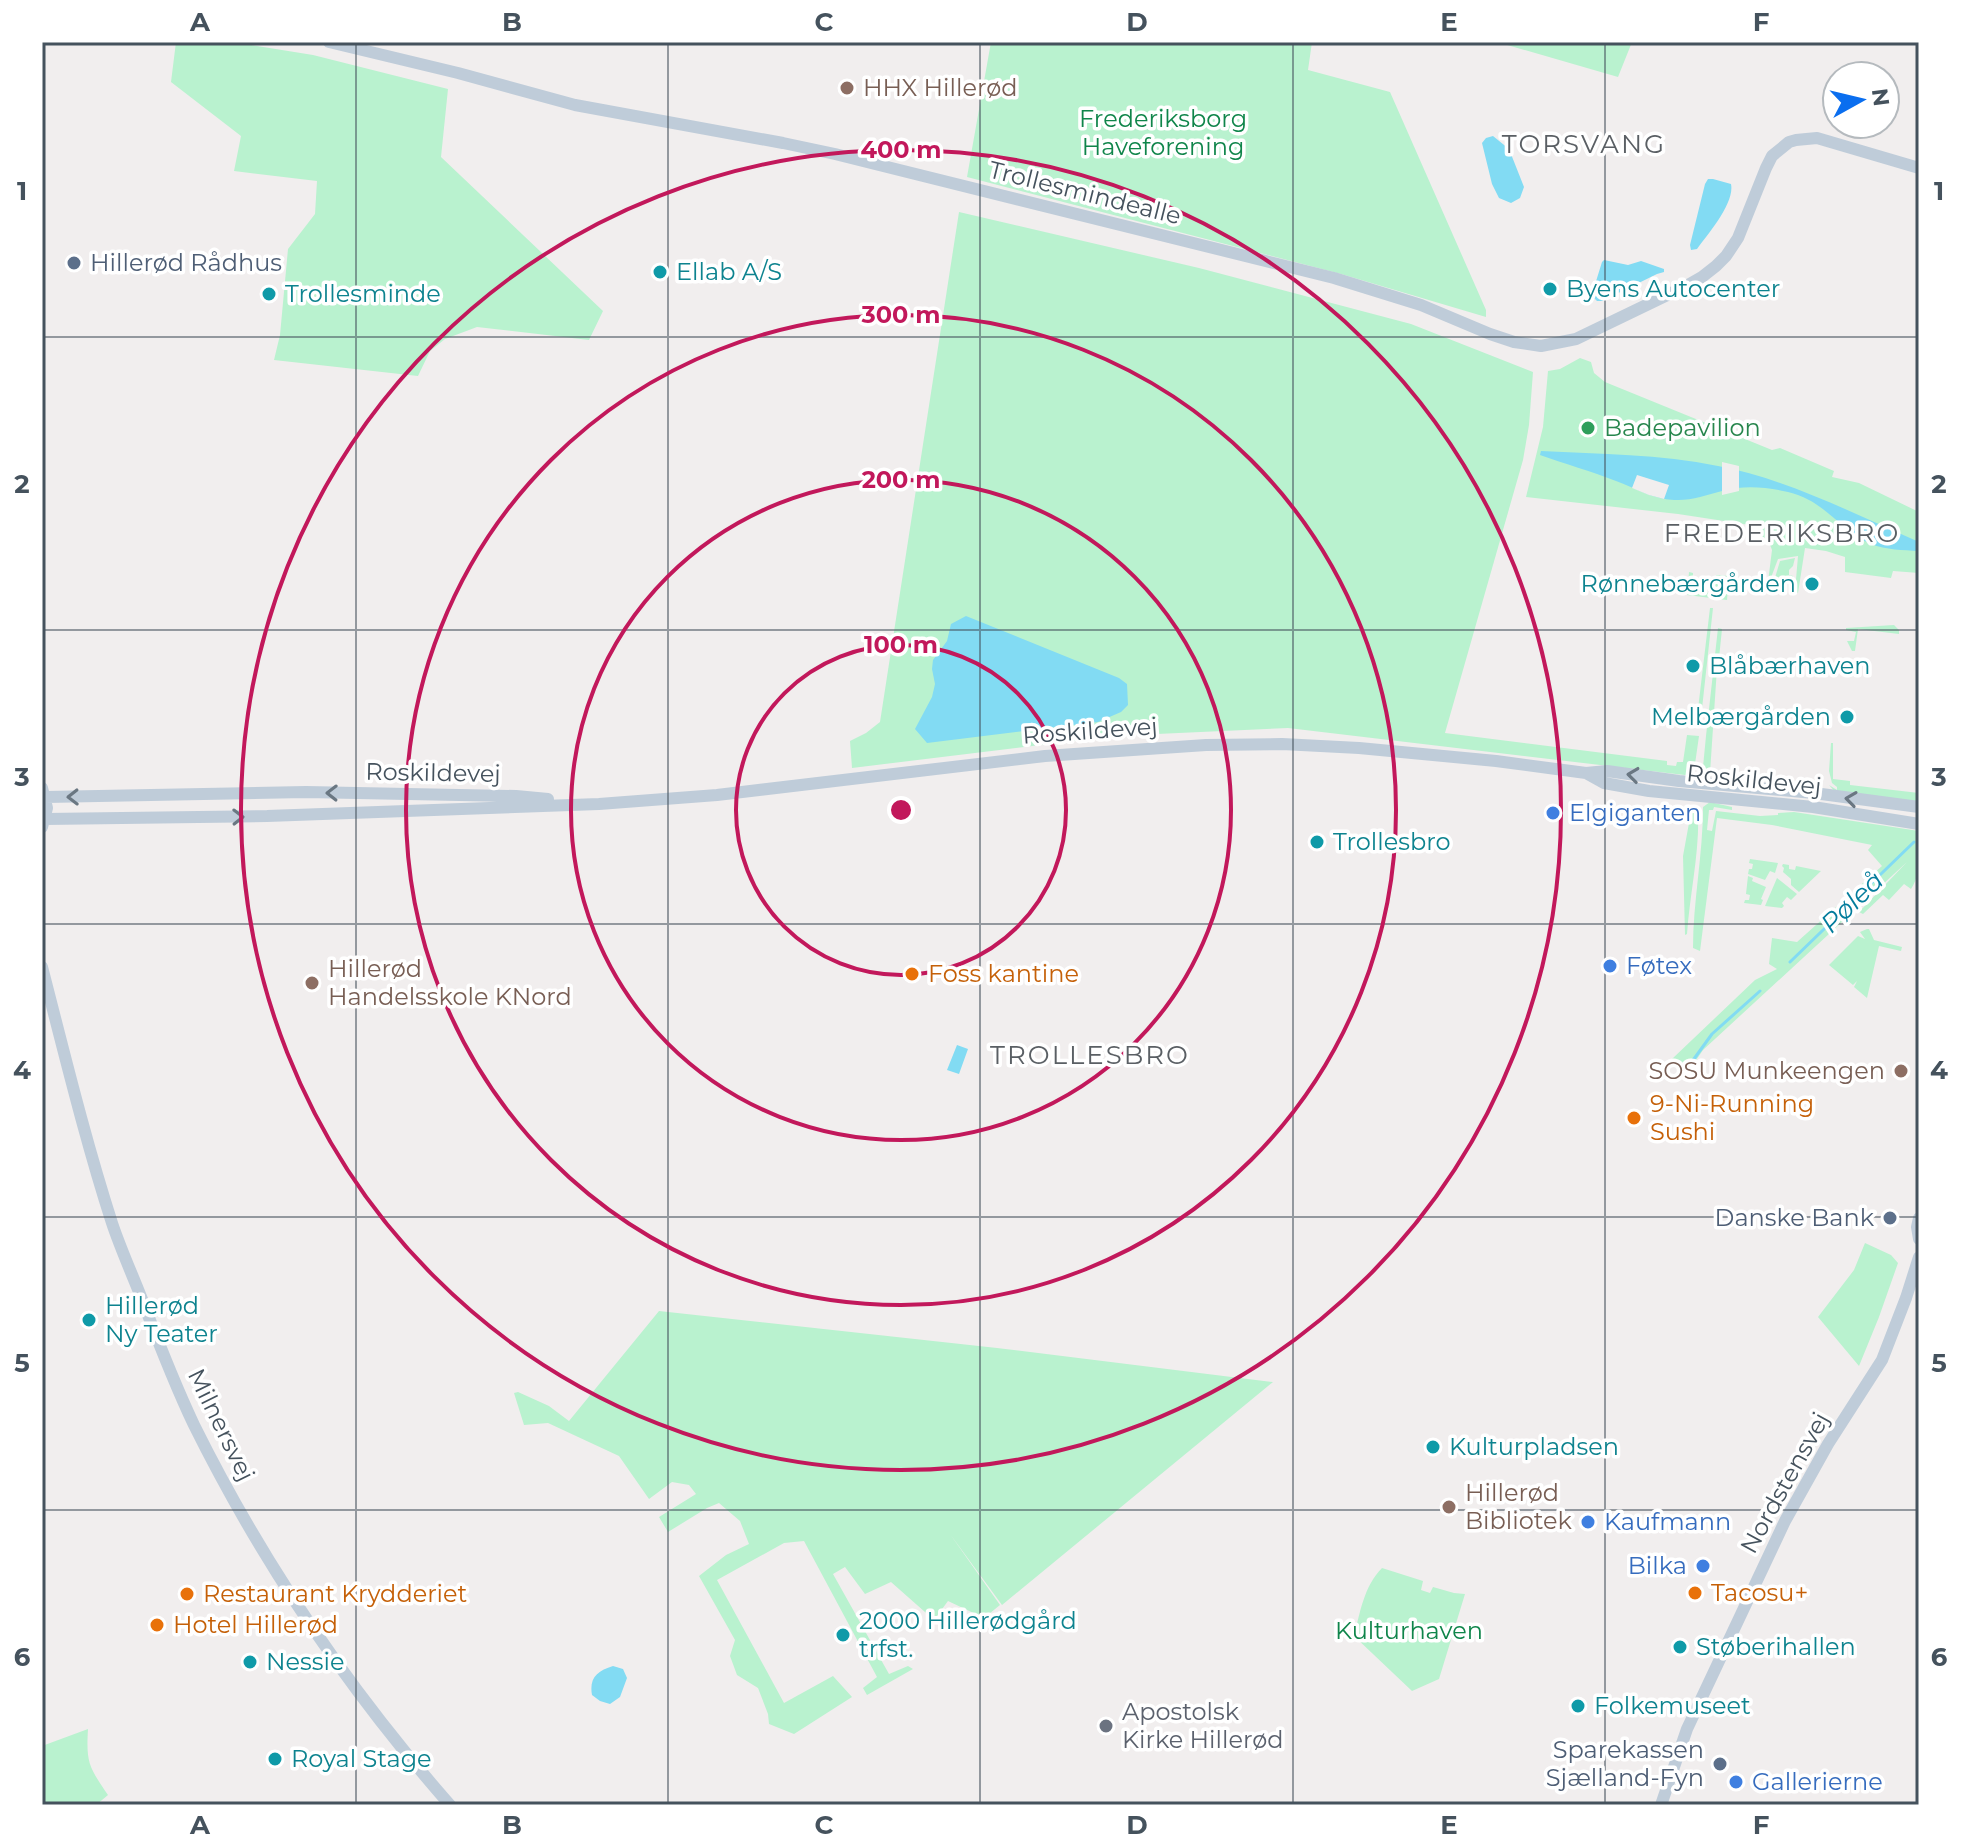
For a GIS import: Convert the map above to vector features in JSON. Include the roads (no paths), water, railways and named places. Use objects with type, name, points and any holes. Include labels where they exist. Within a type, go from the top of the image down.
[{"type":"street","name":"Trollesmindealle","points":[[329,42],[575,105],[835,154],[1334,278],[1411,301],[1490,334],[1526,344],[1553,344],[1576,339],[1702,277],[1726,256],[1738,238],[1772,156],[1789,142],[1817,138],[1919,168]]},
{"type":"street","name":"Roskildevej","points":[[44,823],[599,804],[717,795],[1045,756],[1206,745],[1282,744],[1496,761],[1586,773],[1607,771],[1919,807]]},
{"type":"street","name":"Roskildevej","points":[[1586,773],[1604,783],[1649,791],[1813,807],[1919,824]]},
{"type":"street","name":"Roskildevej","points":[[44,792],[516,796],[599,804]]},
{"type":"street","points":[[44,792],[47,808],[44,823]]},
{"type":"street","points":[[266,793],[267,816]]},
{"type":"street","name":"Milnersvej","points":[[42,967],[67,1068],[113,1225],[165,1361],[194,1424],[267,1557],[303,1613],[395,1741],[450,1805]]},
{"type":"street","points":[[1919,1218],[1919,1239]]},
{"type":"street","name":"Nordstensvej","points":[[1661,1805],[1687,1729],[1785,1521],[1828,1444],[1882,1360],[1919,1257]]},
{"type":"water","points":[[1493,136],[1509,149],[1524,187],[1520,198],[1511,203],[1499,198],[1492,184],[1482,143]]},
{"type":"water","points":[[1708,179],[1731,184],[1731,192],[1714,227],[1697,249],[1691,250],[1690,245]]},
{"type":"water","points":[[1604,260],[1628,265],[1641,261],[1664,269],[1664,272],[1597,301],[1593,291]]},
{"type":"water","points":[[1541,451],[1652,457],[1742,471],[1811,495],[1919,542],[1919,551],[1871,544],[1812,502],[1788,492],[1747,487],[1686,500],[1666,499],[1540,455]]},
{"type":"water","points":[[966,616],[1119,678],[1127,684],[1128,705],[1121,712],[1098,722],[927,743],[915,729],[932,697],[935,684],[933,660],[947,641],[951,624]]},
{"type":"water","points":[[957,1045],[968,1049],[959,1074],[947,1070]]},
{"type":"water","points":[[613,1666],[623,1669],[627,1678],[620,1697],[610,1704],[592,1695],[592,1684],[599,1673]]},
{"type":"waterway","name":"Pøleå","points":[[1790,962],[1914,842]]},
{"type":"waterway","name":"Pøleå","points":[[1691,1063],[1712,1034],[1760,991]]},
{"type":"place","name":"HHX Hillerød","points":[[847,88]]},
{"type":"place","name":"Hillerød Rådhus","points":[[74,263]]},
{"type":"place","name":"Ellab A/S","points":[[660,272]]},
{"type":"place","name":"Byens Autocenter","points":[[1550,289]]},
{"type":"place","name":"Trollesminde","points":[[269,294]]},
{"type":"place","name":"Badepavilion","points":[[1588,428]]},
{"type":"place","name":"Rønnebærgården","points":[[1812,584]]},
{"type":"place","name":"Blåbærhaven","points":[[1693,666]]},
{"type":"place","name":"Melbærgården","points":[[1847,717]]},
{"type":"place","name":"Elgiganten","points":[[1553,813]]},
{"type":"place","name":"Trollesbro","points":[[1317,842]]},
{"type":"place","name":"Føtex","points":[[1610,966]]},
{"type":"place","name":"Foss kantine","points":[[912,974]]},
{"type":"place","name":"Hillerød Handelsskole KNord","points":[[312,983]]},
{"type":"place","name":"SOSU Munkeengen","points":[[1901,1071]]},
{"type":"place","name":"9-Ni-Running Sushi","points":[[1634,1118]]},
{"type":"place","name":"Danske Bank","points":[[1890,1218]]},
{"type":"place","name":"Hillerød Ny Teater","points":[[89,1320]]},
{"type":"place","name":"Kulturpladsen","points":[[1433,1447]]},
{"type":"place","name":"Hillerød Bibliotek","points":[[1449,1507]]},
{"type":"place","name":"Kaufmann","points":[[1588,1522]]},
{"type":"place","name":"Bilka","points":[[1703,1566]]},
{"type":"place","name":"Tacosu+","points":[[1695,1593]]},
{"type":"place","name":"Restaurant Krydderiet","points":[[187,1594]]},
{"type":"place","name":"Hotel Hillerød","points":[[157,1625]]},
{"type":"place","name":"2000 Hillerødgård trfst.","points":[[843,1635]]},
{"type":"place","name":"Støberihallen","points":[[1680,1647]]},
{"type":"place","name":"Nessie","points":[[250,1662]]},
{"type":"place","name":"Folkemuseet","points":[[1578,1706]]},
{"type":"place","name":"Apostolsk Kirke Hillerød","points":[[1106,1726]]},
{"type":"place","name":"Royal Stage","points":[[275,1759]]},
{"type":"place","name":"Sparekassen Sjælland-Fyn","points":[[1720,1764]]},
{"type":"place","name":"Gallerierne","points":[[1736,1782]]},
{"type":"district","name":"TORSVANG","points":[[1584,144]]},
{"type":"district","name":"FREDERIKSBRO","points":[[1782,533]]},
{"type":"district","name":"TROLLESBRO","points":[[1090,1055]]},
{"type":"park label","name":"Frederiksborg Haveforening","points":[[1163,133]]},
{"type":"park label","name":"Kulturhaven","points":[[1409,1631]]}]
